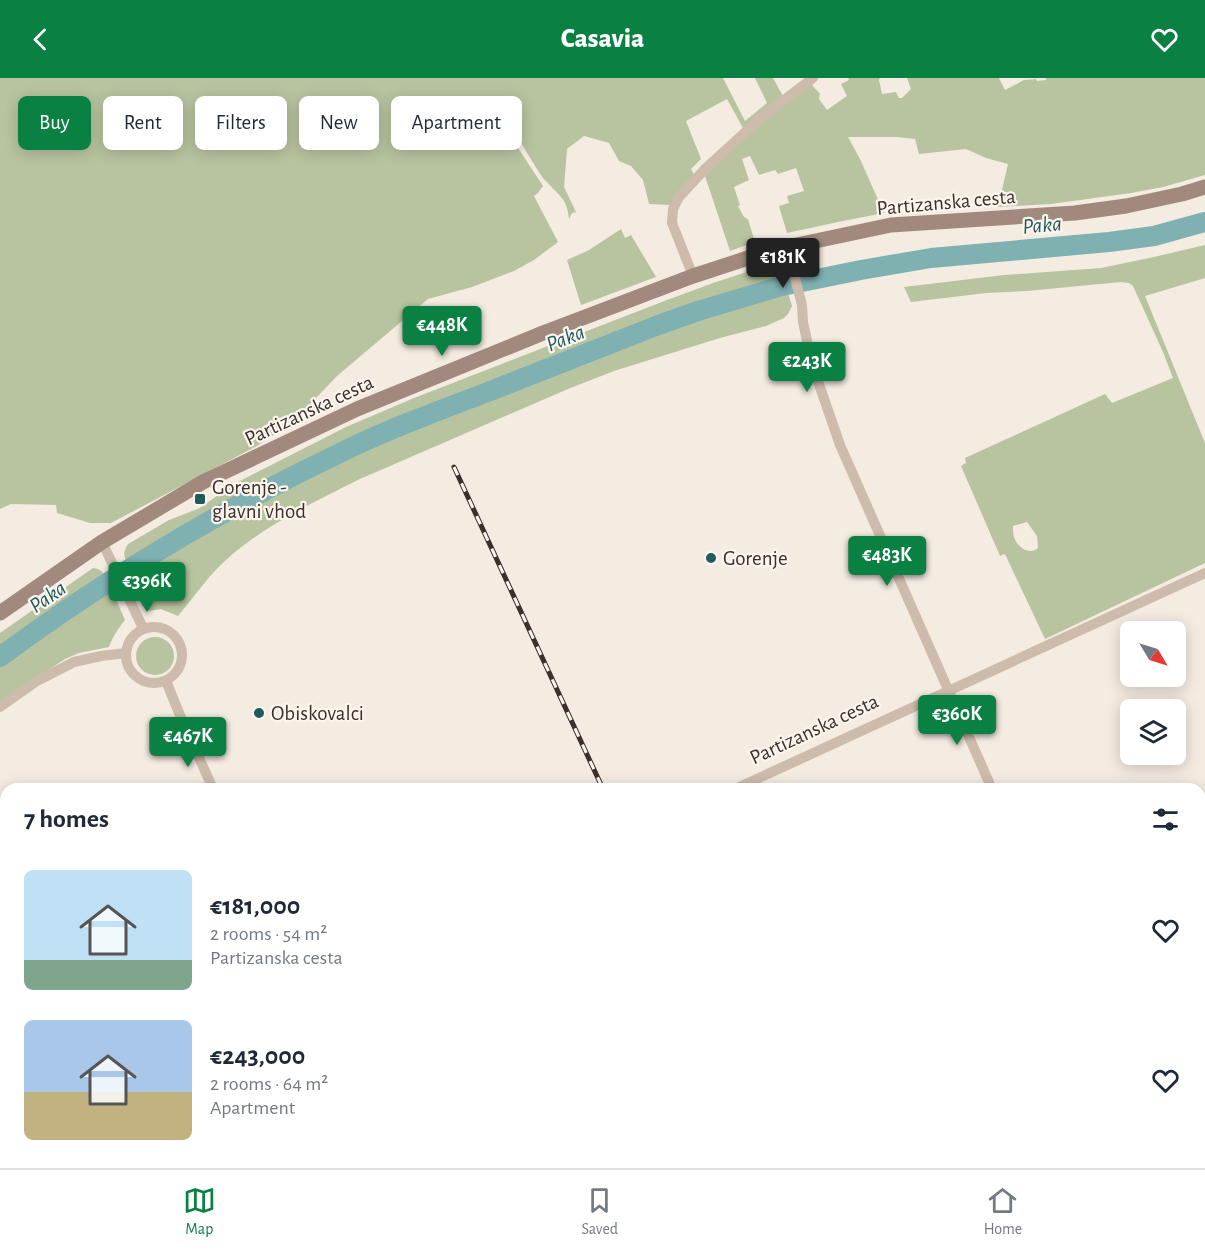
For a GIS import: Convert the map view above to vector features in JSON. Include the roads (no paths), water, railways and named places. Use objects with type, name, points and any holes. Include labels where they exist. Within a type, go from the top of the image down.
[{"type":"main road","name":"Partizanska cesta","points":[[0,613],[102,542],[203,482],[357,409],[543,333],[693,276],[788,247],[891,225],[1075,213],[1126,206],[1205,187]]},
{"type":"street","points":[[693,276],[672,223],[673,210],[679,197],[705,169],[763,116],[813,78]]},
{"type":"street","points":[[788,247],[802,302],[802,322],[812,364],[840,446],[989,783]]},
{"type":"street","points":[[102,542],[143,628]]},
{"type":"street","name":"Partizanska cesta","points":[[748,783],[1205,573]]},
{"type":"street","points":[[161,627],[172,633],[180,642],[183,652],[182,663],[177,672],[166,681],[152,683],[139,679],[129,668],[126,661],[127,646],[143,628],[161,627]]},
{"type":"street","points":[[0,707],[37,681],[74,662],[126,653]]},
{"type":"street","points":[[166,681],[182,720]]},
{"type":"street","points":[[189,735],[210,783]]},
{"type":"waterway","name":"Paka","points":[[0,657],[82,599],[168,545],[301,472],[395,428],[661,324],[782,286],[861,270],[931,258],[1154,236],[1205,222]]},
{"type":"railway","points":[[454,467],[600,783]]},
{"type":"place","name":"Gorenje - glavni vhod","points":[[200,499]]},
{"type":"place","name":"Gorenje","points":[[711,558]]},
{"type":"place","name":"Obiskovalci","points":[[259,713]]}]
